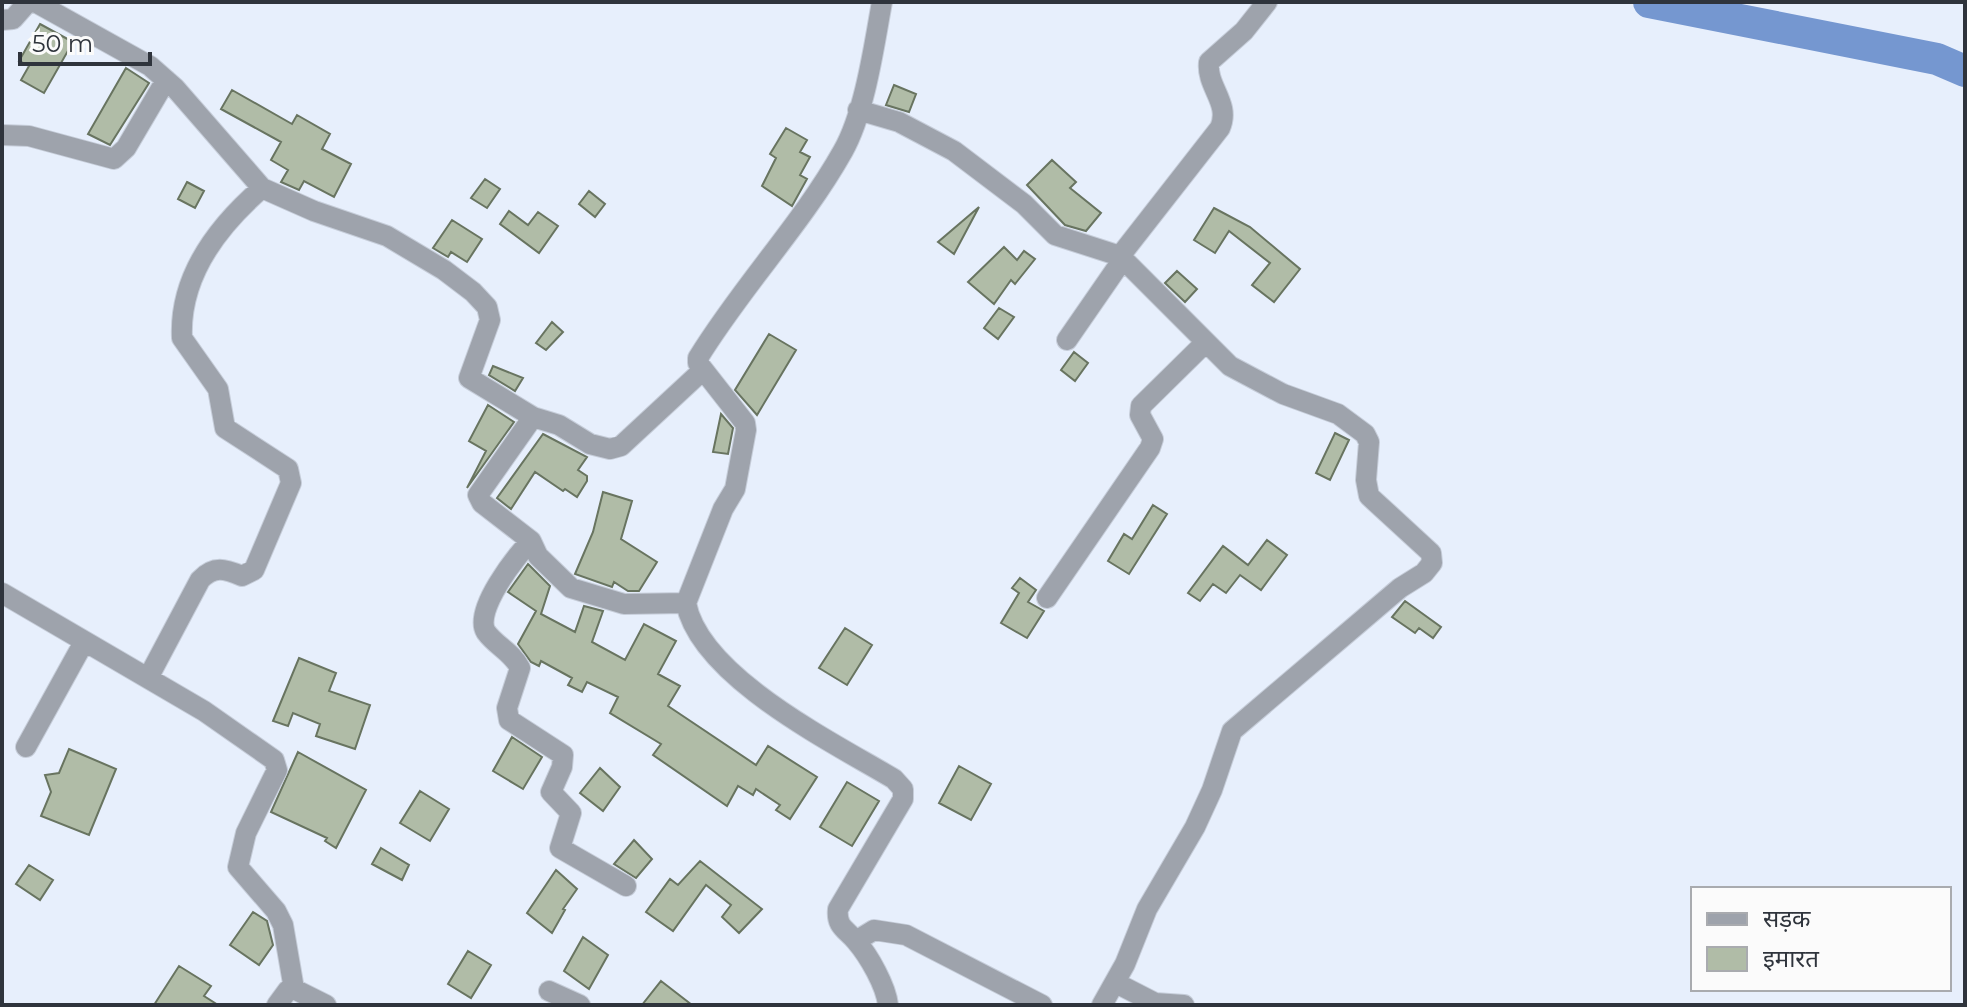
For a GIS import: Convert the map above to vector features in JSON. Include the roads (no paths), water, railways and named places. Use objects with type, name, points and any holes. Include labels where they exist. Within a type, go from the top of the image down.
[{"type":"street","points":[[2,20],[13,19],[28,2]]},
{"type":"street","points":[[35,2],[131,54],[166,80],[262,188],[314,211],[387,236],[444,270],[473,292],[487,307],[490,320],[469,378],[533,417],[559,425],[590,444],[610,449],[621,446],[703,370]]},
{"type":"street","points":[[882,2],[858,110],[845,148],[778,249],[698,358],[703,370],[745,423],[746,430],[735,489],[723,509],[686,603],[704,639],[725,666],[747,686],[778,709],[894,779],[903,789],[897,811],[838,909],[838,924],[856,941],[885,991],[888,1005]]},
{"type":"street","points":[[1067,340],[1122,258],[1220,128],[1224,111],[1209,75],[1209,62],[1244,31],[1267,2]]},
{"type":"street","points":[[2,135],[29,136],[114,159],[126,148],[166,80]]},
{"type":"street","points":[[858,110],[899,122],[954,151],[1024,204],[1055,235],[1122,258],[1223,361],[1251,378],[1338,414],[1365,434],[1369,442],[1366,480],[1369,496],[1428,548],[1432,563],[1232,731],[1207,802],[1147,909],[1116,983],[1102,1005]]},
{"type":"street","points":[[148,678],[200,580],[208,571],[219,569],[242,576],[254,570],[291,483],[288,469],[225,428],[218,389],[182,338],[193,280],[204,251],[231,216],[262,188]]},
{"type":"street","points":[[1047,598],[1150,448],[1153,439],[1140,415],[1141,406],[1205,343]]},
{"type":"street","points":[[533,417],[478,495],[482,503],[531,541],[538,556],[571,588],[624,604],[686,603]]},
{"type":"street","points":[[531,541],[515,556],[483,618],[485,630],[515,657],[520,668],[507,708],[509,720],[563,755],[562,767],[551,792],[571,813],[560,848],[626,886]]},
{"type":"street","points":[[2,593],[204,711],[276,764],[237,859],[241,873],[276,911],[283,925],[294,989]]},
{"type":"street","points":[[26,747],[84,642]]},
{"type":"street","points":[[856,941],[874,930],[906,935],[1042,1005]]},
{"type":"street","points":[[1116,983],[1155,1003],[1184,1005]]},
{"type":"street","points":[[277,1005],[288,990],[294,989],[326,1005]]},
{"type":"street","points":[[549,991],[580,1005]]},
{"type":"waterway","points":[[1649,2],[1937,59],[1965,71]]}]
